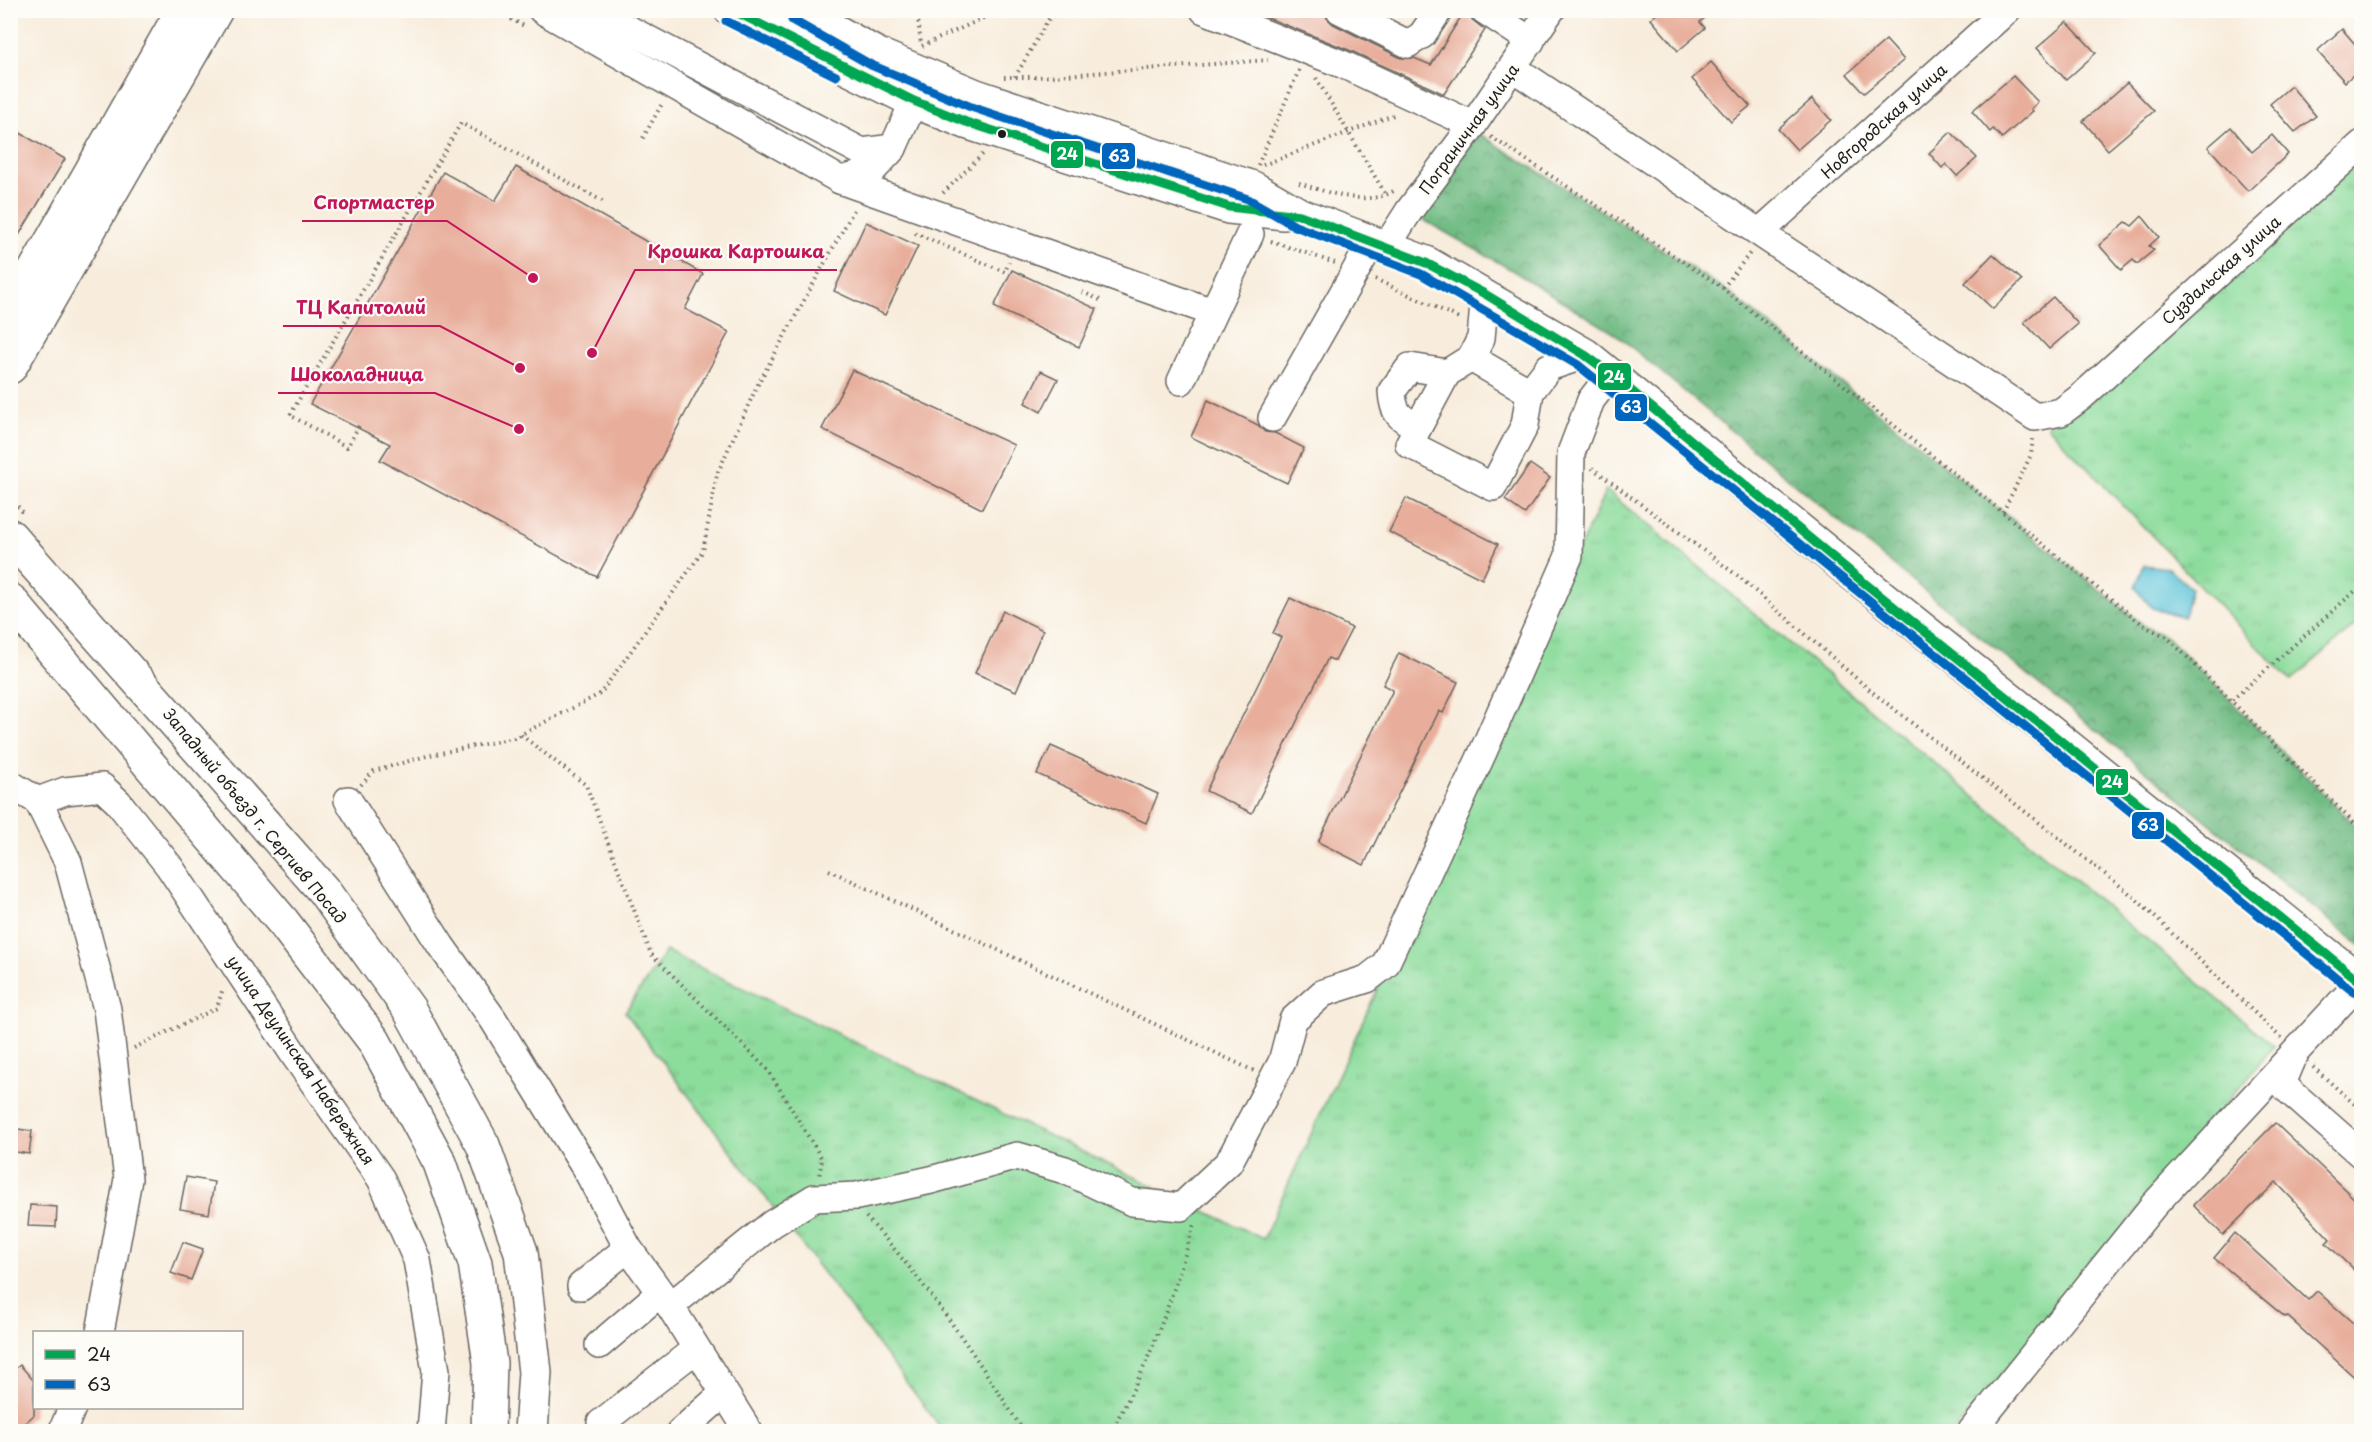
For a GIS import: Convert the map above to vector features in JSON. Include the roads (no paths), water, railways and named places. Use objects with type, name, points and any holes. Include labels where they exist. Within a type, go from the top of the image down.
[{"type":"main road","points":[[10,314],[183,10]]},
{"type":"main road","points":[[10,367],[216,10]]},
{"type":"main road","points":[[731,10],[914,101],[966,122],[1229,207],[1300,215]]},
{"type":"main road","points":[[798,10],[876,54],[976,96],[1253,188],[1300,215],[1426,263],[1485,294],[1598,364],[1852,573],[2361,983]]},
{"type":"main road","name":"Западный объезд г. Сергиев Посад","points":[[10,536],[322,890],[409,1009],[483,1145],[521,1252],[535,1372],[531,1431]]},
{"type":"main road","points":[[10,600],[283,922],[374,1041],[440,1163],[475,1263],[490,1363],[488,1431]]},
{"type":"street","points":[[542,10],[840,180],[1212,312]]},
{"type":"street","points":[[592,10],[861,152],[893,148]]},
{"type":"street","points":[[1204,10],[1342,64],[1473,125]]},
{"type":"street","points":[[1340,10],[1408,44],[1422,35],[1439,10]]},
{"type":"street","points":[[1484,10],[1531,41]]},
{"type":"street","name":"Пограничная улица","points":[[1272,418],[1379,244],[1409,211],[1473,125],[1551,10]]},
{"type":"street","name":"Новгородская улица","points":[[1763,233],[2007,10]]},
{"type":"street","points":[[1513,68],[1763,233]]},
{"type":"street","points":[[840,180],[870,173],[893,148],[914,101]]},
{"type":"street","name":"Суздальская улица","points":[[1763,233],[2035,417],[2061,412],[2081,397],[2361,144]]},
{"type":"street","points":[[1181,381],[1250,234]]},
{"type":"street","points":[[599,1345],[772,1224],[814,1198],[847,1197],[930,1180],[1017,1156],[1065,1170],[1132,1202],[1181,1207],[1229,1162],[1282,1062],[1293,1020],[1323,993],[1347,983],[1367,980],[1385,964],[1569,556],[1571,453],[1591,400],[1598,364],[1549,367],[1530,392],[1525,425],[1493,487],[1409,444],[1447,373],[1472,358],[1481,338],[1485,294]]},
{"type":"street","points":[[1472,358],[1530,392]]},
{"type":"street","points":[[1418,427],[1399,417],[1393,407],[1392,391],[1410,367],[1447,373]]},
{"type":"street","points":[[10,784],[38,801],[68,862],[107,1009],[128,1179],[100,1331]]},
{"type":"street","name":"улица Деулинская Набережная","points":[[38,801],[65,791],[102,787],[118,802],[169,866],[381,1179],[417,1260],[436,1371],[432,1431]]},
{"type":"street","points":[[348,800],[441,946],[493,1019],[589,1173],[628,1248],[665,1300],[749,1431]]},
{"type":"street","points":[[1971,1431],[2153,1206],[2295,1051],[2361,983]]},
{"type":"street","points":[[2295,1051],[2284,1079],[2286,1088],[2361,1155]]},
{"type":"street","points":[[581,1286],[628,1248]]},
{"type":"street","points":[[601,1423],[696,1349]]},
{"type":"street","points":[[680,1431],[724,1393]]},
{"type":"street","points":[[62,1431],[71,1409]]},
{"type":"water","points":[[2144,565],[2168,568],[2191,588],[2184,617],[2152,608],[2135,587]]},
{"type":"place","name":"Спортмастер","points":[[533,278]]},
{"type":"place","name":"Крошка Картошка","points":[[592,353]]},
{"type":"place","name":"ТЦ Капитолий","points":[[520,368]]},
{"type":"place","name":"Шоколадница","points":[[519,429]]}]
